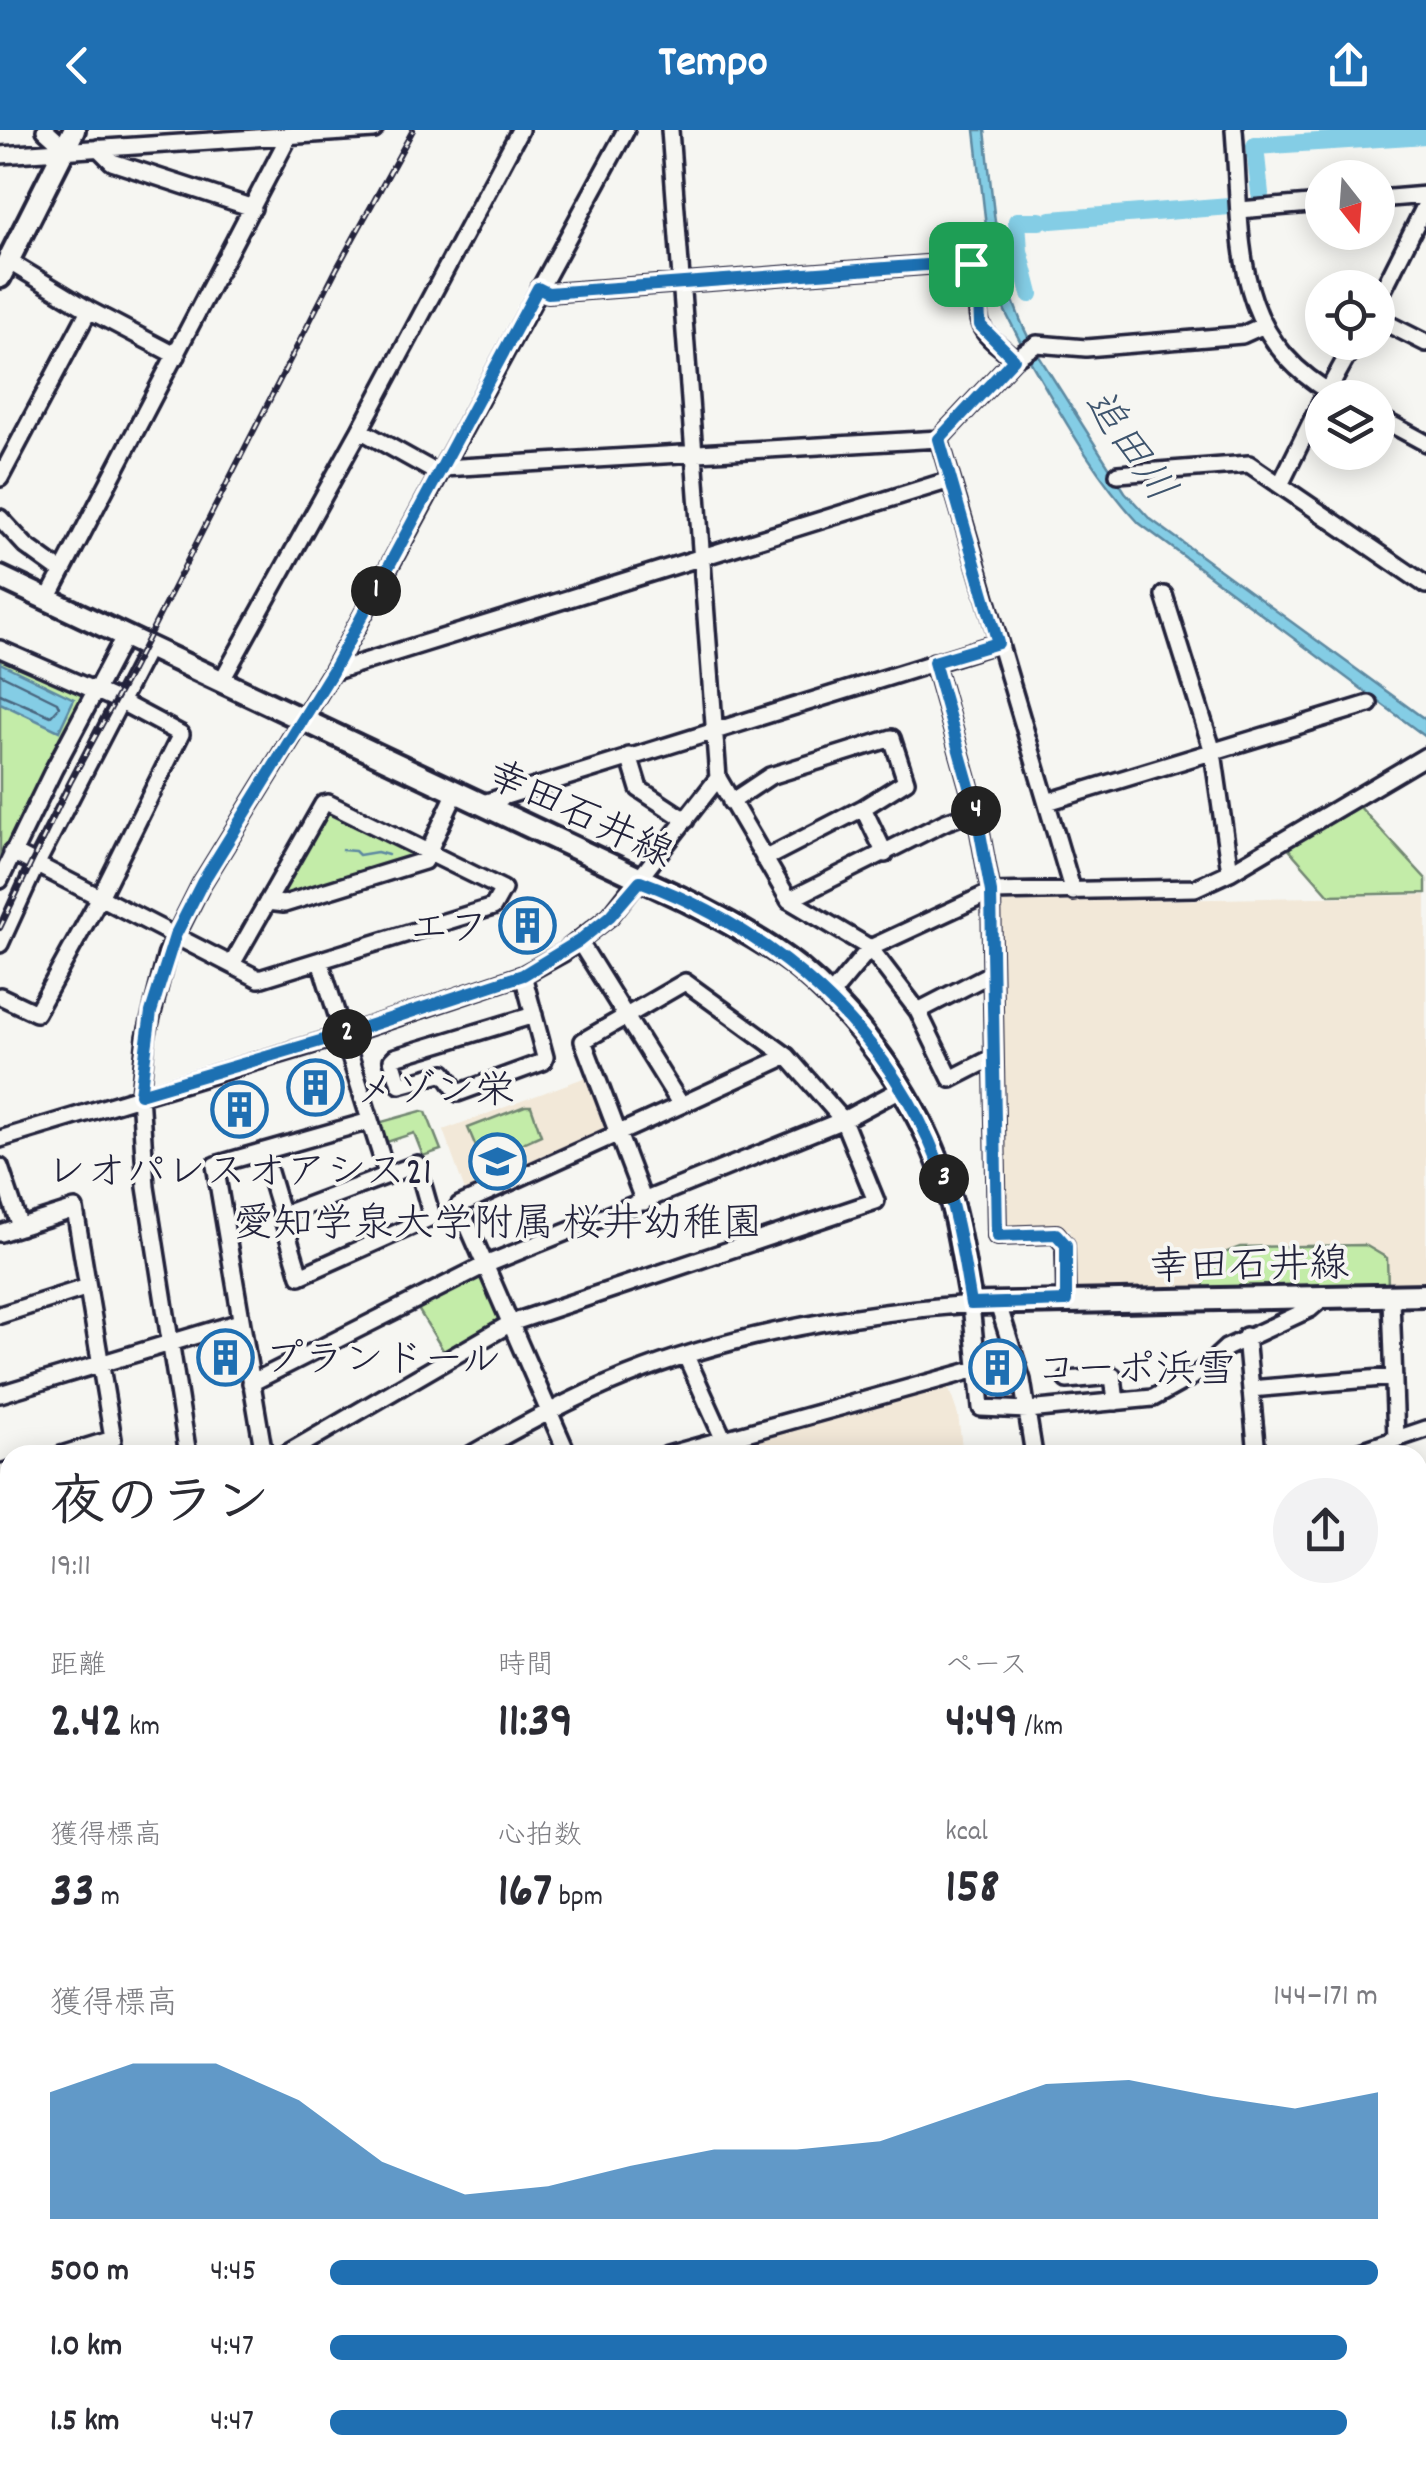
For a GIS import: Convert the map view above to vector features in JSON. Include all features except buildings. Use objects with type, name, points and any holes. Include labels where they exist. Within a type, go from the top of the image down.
[{"type":"main road","points":[[4,269],[66,143]]},
{"type":"main road","name":"幸田石井線","points":[[0,577],[724,920],[797,967],[830,996],[901,1089],[938,1161],[959,1238],[971,1304],[1426,1295]]},
{"type":"street","points":[[45,130],[56,140],[98,148],[374,130]]},
{"type":"street","points":[[222,680],[520,130]]},
{"type":"street","points":[[186,1445],[146,1187],[140,1094],[151,1012],[175,936],[202,883],[306,720],[626,130]]},
{"type":"street","points":[[670,130],[718,778],[789,900],[870,948],[918,1011],[952,1079],[992,1058]]},
{"type":"street","points":[[1234,130],[1248,286],[1262,326],[1287,361],[1309,380]]},
{"type":"street","points":[[48,599],[288,138]]},
{"type":"street","points":[[0,156],[66,143]]},
{"type":"street","points":[[98,148],[112,162],[253,208]]},
{"type":"street","points":[[1395,198],[1426,195]]},
{"type":"street","points":[[1240,210],[1305,204]]},
{"type":"street","points":[[1394,270],[1426,204]]},
{"type":"street","points":[[1409,240],[1426,248]]},
{"type":"street","points":[[538,288],[548,293],[966,262],[975,266],[978,274],[980,325],[1026,351],[1242,336],[1262,326]]},
{"type":"street","points":[[4,269],[177,356]]},
{"type":"street","points":[[0,478],[89,310]]},
{"type":"street","points":[[1395,328],[1426,343]]},
{"type":"street","points":[[360,430],[441,471],[939,439],[1026,351]]},
{"type":"street","points":[[1395,426],[1426,442]]},
{"type":"street","points":[[939,439],[1073,892]]},
{"type":"street","points":[[1280,485],[1305,440]]},
{"type":"street","points":[[1118,474],[1247,464],[1426,586]]},
{"type":"street","points":[[332,672],[950,480]]},
{"type":"street","points":[[0,518],[26,546],[62,572]]},
{"type":"street","points":[[1164,594],[1213,752],[1230,872]]},
{"type":"street","points":[[0,880],[125,635]]},
{"type":"street","points":[[480,804],[998,643]]},
{"type":"street","points":[[0,944],[36,864],[149,646]]},
{"type":"street","points":[[0,650],[118,701],[181,734],[100,897],[36,1013],[0,996]]},
{"type":"street","points":[[934,662],[976,811],[991,892],[997,1236],[1056,1234],[1066,1245],[1066,1301]]},
{"type":"street","points":[[1047,802],[1369,704]]},
{"type":"street","points":[[731,802],[770,776],[892,738],[906,781],[764,859]]},
{"type":"street","points":[[628,756],[640,789],[686,820]]},
{"type":"street","points":[[830,996],[870,948],[991,892],[1182,890],[1206,884],[1426,756]]},
{"type":"street","points":[[0,1140],[523,975],[579,941],[610,916],[718,778]]},
{"type":"street","points":[[267,902],[284,904],[424,861],[456,792]]},
{"type":"street","points":[[12,852],[260,979],[497,905],[502,886],[323,804],[232,964]]},
{"type":"street","points":[[863,808],[885,854]]},
{"type":"street","points":[[789,900],[945,822],[976,811]]},
{"type":"street","points":[[579,941],[681,1105]]},
{"type":"street","points":[[320,961],[387,1174]]},
{"type":"street","points":[[918,1011],[992,973]]},
{"type":"street","points":[[523,975],[534,1014],[545,1057],[544,1062],[458,1093],[444,1073],[400,1085],[392,1060],[395,1056],[534,1014]]},
{"type":"street","points":[[301,1445],[511,1323],[876,1201],[843,1120],[787,1056],[685,982],[583,1041],[644,1202]]},
{"type":"street","points":[[564,1445],[459,1204],[787,1056]]},
{"type":"street","points":[[251,1383],[485,1265],[843,1120],[901,1089]]},
{"type":"street","points":[[262,1445],[215,1166],[370,1121]]},
{"type":"street","points":[[263,1152],[300,1276],[432,1217],[417,1164],[282,1215]]},
{"type":"street","points":[[0,1167],[20,1227]]},
{"type":"street","points":[[0,1233],[75,1209],[114,1445]]},
{"type":"street","points":[[0,1314],[88,1287]]},
{"type":"street","points":[[488,1445],[549,1410],[629,1375],[686,1356],[818,1322],[884,1311],[971,1304],[981,1408],[1028,1410],[1153,1398],[1200,1372],[1246,1336],[1310,1309],[1325,1296]]},
{"type":"street","points":[[1391,1300],[1396,1439]]},
{"type":"street","points":[[998,1304],[1022,1380],[1033,1445]]},
{"type":"street","points":[[0,1394],[240,1322]]},
{"type":"street","points":[[1246,1336],[1256,1445]]},
{"type":"street","points":[[686,1356],[723,1438]]},
{"type":"street","points":[[700,1445],[978,1369]]},
{"type":"street","points":[[1068,1380],[1113,1376],[1116,1402]]},
{"type":"street","points":[[1251,1389],[1394,1377]]},
{"type":"street","points":[[1378,1445],[1426,1429]]},
{"type":"street","points":[[0,1733],[0,1760]]},
{"type":"shaded area","points":[[1426,895],[1426,1285],[1389,1286],[1387,1257],[1365,1244],[1354,1244],[1240,1246],[1203,1260],[1203,1290],[1071,1290],[1070,1229],[1008,1231],[1000,1225],[998,903]]},
{"type":"shaded area","name":"愛知学泉大学附属 桜井幼稚園","points":[[589,1076],[610,1128],[608,1133],[469,1194],[465,1191],[443,1130]]},
{"type":"shaded area","points":[[942,1384],[948,1386],[958,1415],[962,1445],[723,1445]]},
{"type":"green space","points":[[0,654],[81,693],[82,697],[0,863]]},
{"type":"green space","points":[[1358,805],[1426,879],[1426,893],[1329,895],[1286,846]]},
{"type":"green space","points":[[328,809],[417,851],[416,861],[280,900],[276,894]]},
{"type":"green space","points":[[531,1106],[541,1135],[482,1161],[468,1128]]},
{"type":"green space","points":[[426,1112],[441,1150],[423,1156],[414,1133],[384,1143],[378,1123]]},
{"type":"green space","points":[[1365,1245],[1387,1258],[1388,1286],[1204,1289],[1203,1261],[1240,1247]]},
{"type":"green space","points":[[485,1273],[508,1321],[446,1355],[415,1304]]},
{"type":"water","points":[[975,130],[985,130],[1003,265],[1009,291],[1031,343],[1024,349],[998,297],[990,261]]},
{"type":"water","points":[[1035,350],[1125,492],[1149,518],[1426,720],[1426,737],[1139,523],[1107,484],[1065,420],[1026,354]]},
{"type":"water","points":[[0,663],[74,699],[59,731],[0,703]]},
{"type":"waterway","points":[[1260,194],[1255,146],[1426,135]]},
{"type":"waterway","points":[[1051,220],[1230,206]]},
{"type":"waterway","points":[[1030,294],[1019,251],[1017,221],[1040,221]]},
{"type":"waterway","points":[[342,850],[359,855],[388,855]]},
{"type":"railway","points":[[0,928],[71,781],[337,268],[413,130]]},
{"type":"place","name":"エフ","points":[[528,926]]},
{"type":"place","name":"メゾン栄","points":[[316,1088]]},
{"type":"place","name":"レオパレスオアシス21","points":[[239,1110]]},
{"type":"place","name":"愛知学泉大学附属 桜井幼稚園","points":[[498,1162]]},
{"type":"place","name":"プランドール","points":[[225,1357]]},
{"type":"place","name":"コーポ浜雪","points":[[997,1367]]},
{"type":"route","points":[[971,264],[978,274],[980,325],[1014,359],[939,439],[998,643],[934,662],[976,811],[991,892],[997,1236],[1056,1234],[1066,1245],[1066,1301],[971,1304],[959,1238],[938,1161],[878,1054],[830,996],[797,967],[724,920],[640,881],[610,916],[579,941],[523,975],[344,1034],[140,1094],[151,1012],[175,936],[202,883],[306,720],[538,288],[548,293],[971,264]]},
{"type":"water label","name":"追田川","points":[[1132,444]]}]
